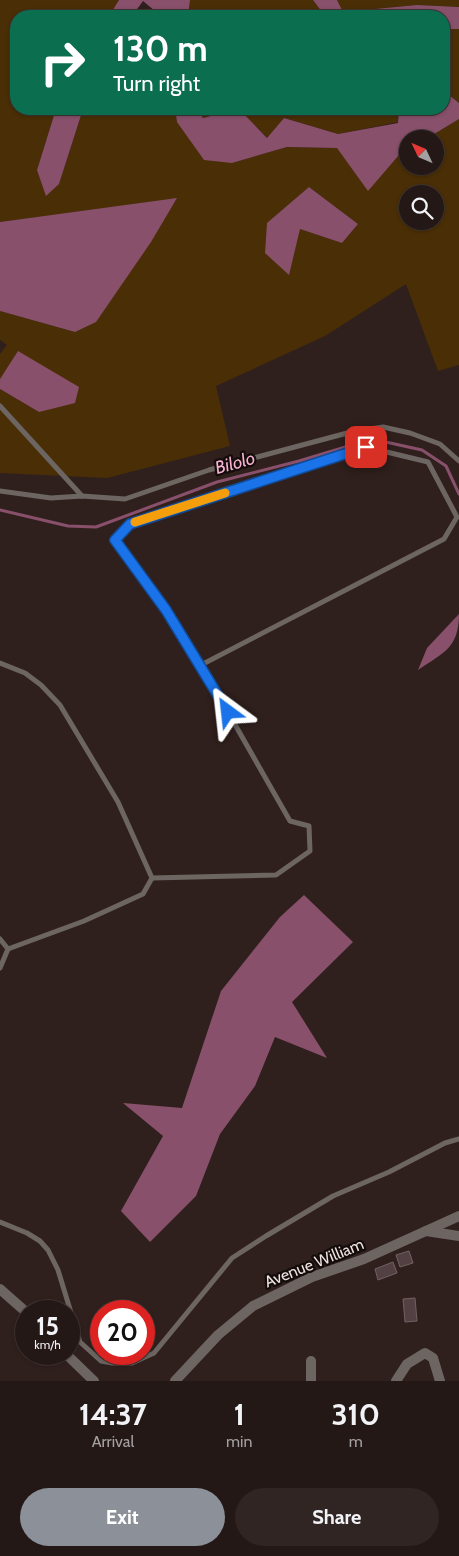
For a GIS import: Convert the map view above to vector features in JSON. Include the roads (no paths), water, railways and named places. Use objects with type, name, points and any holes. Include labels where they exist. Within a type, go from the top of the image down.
[{"type":"street","name":"Avenue William","points":[[175,1381],[218,1335],[253,1306],[312,1277],[364,1260],[459,1216]]},
{"type":"street","points":[[426,1231],[459,1236]]},
{"type":"street","points":[[0,1289],[15,1302]]},
{"type":"street","points":[[396,1381],[407,1364],[425,1353],[433,1358],[440,1381]]},
{"type":"street","points":[[311,1361],[311,1381]]},
{"type":"street","points":[[77,1365],[94,1381]]},
{"type":"lane","points":[[0,406],[82,496]]},
{"type":"lane","points":[[0,491],[51,498],[82,496],[125,499],[209,470],[351,432],[383,427],[410,433],[440,444],[459,460]]},
{"type":"lane","points":[[152,878],[276,875],[310,851],[309,826],[290,821],[201,665],[166,610],[115,540],[130,524],[366,447],[428,462],[457,517],[444,539],[201,665]]},
{"type":"lane","points":[[0,663],[25,673],[60,705],[118,802],[152,878]]},
{"type":"lane","points":[[0,968],[8,949],[84,922],[143,894],[152,878]]},
{"type":"lane","points":[[0,939],[8,949]]},
{"type":"lane","points":[[0,1222],[26,1232],[40,1241],[48,1250],[58,1270],[80,1342],[101,1361],[112,1364],[132,1363],[154,1353],[232,1258],[333,1196],[389,1172],[446,1143],[459,1139]]},
{"type":"waterway","name":"Bilolo","points":[[0,510],[68,526],[96,527],[217,482],[299,461],[372,439],[422,450],[446,466],[459,494]]}]
